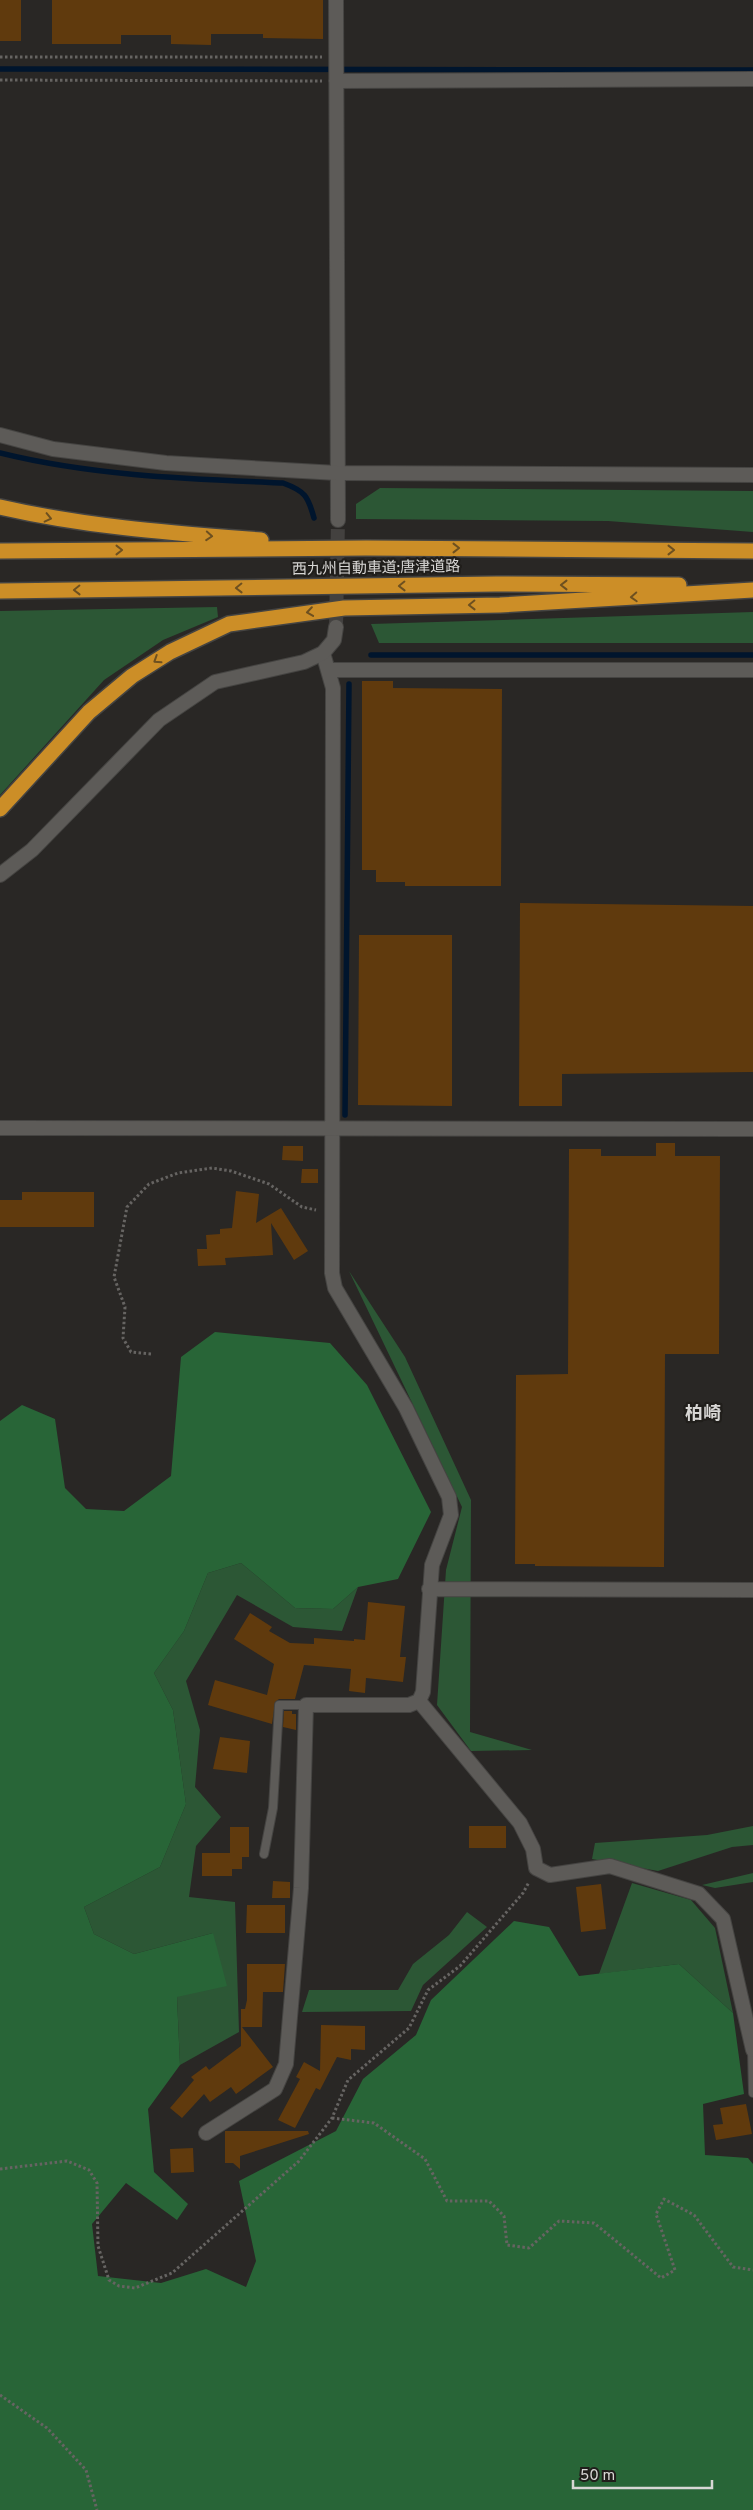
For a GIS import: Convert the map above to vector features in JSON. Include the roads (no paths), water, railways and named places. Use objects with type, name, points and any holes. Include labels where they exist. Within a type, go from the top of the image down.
[{"type":"highway","points":[[0,507],[57,520],[143,531],[366,548]]},
{"type":"highway","name":"西九州自動車道;唐津道路","points":[[0,551],[366,548],[753,551]]},
{"type":"highway","name":"西九州自動車道;唐津道路","points":[[0,591],[496,584],[753,585]]},
{"type":"highway","points":[[0,809],[89,712],[132,676],[170,652],[229,624],[344,608],[500,605],[753,590]]},
{"type":"street","points":[[336,0],[338,520]]},
{"type":"street","points":[[336,69],[753,79]]},
{"type":"street","points":[[0,435],[53,449],[166,463],[337,473],[753,475]]},
{"type":"street","points":[[0,875],[32,850],[159,720],[215,682],[304,662],[323,653],[334,640],[336,627]]},
{"type":"street","points":[[206,2133],[275,2089],[286,2064],[301,1888],[306,1705],[409,1705],[419,1701],[422,1692],[432,1565],[451,1515],[449,1497],[406,1408],[334,1288],[331,1213],[333,688],[323,653]]},
{"type":"street","points":[[329,670],[753,670]]},
{"type":"street","points":[[0,1128],[753,1129]]},
{"type":"street","points":[[430,1589],[753,1590]]},
{"type":"street","points":[[419,1701],[520,1823],[533,1849],[536,1868],[550,1875],[610,1866],[699,1894],[723,1919],[752,2050]]},
{"type":"lane","points":[[264,1854],[273,1808],[279,1705],[306,1705]]},
{"type":"lane","points":[[752,2050],[753,2093]]},
{"type":"waterway","points":[[0,69],[753,70]]},
{"type":"waterway","points":[[0,453],[35,461],[105,472],[176,478],[283,483],[304,495],[310,504],[314,518]]},
{"type":"waterway","points":[[371,655],[753,655]]},
{"type":"waterway","points":[[345,1115],[349,684]]},
{"type":"tunnel","points":[[336,627],[338,520]]},
{"type":"district","name":"柏崎","points":[[703,1414]]}]
